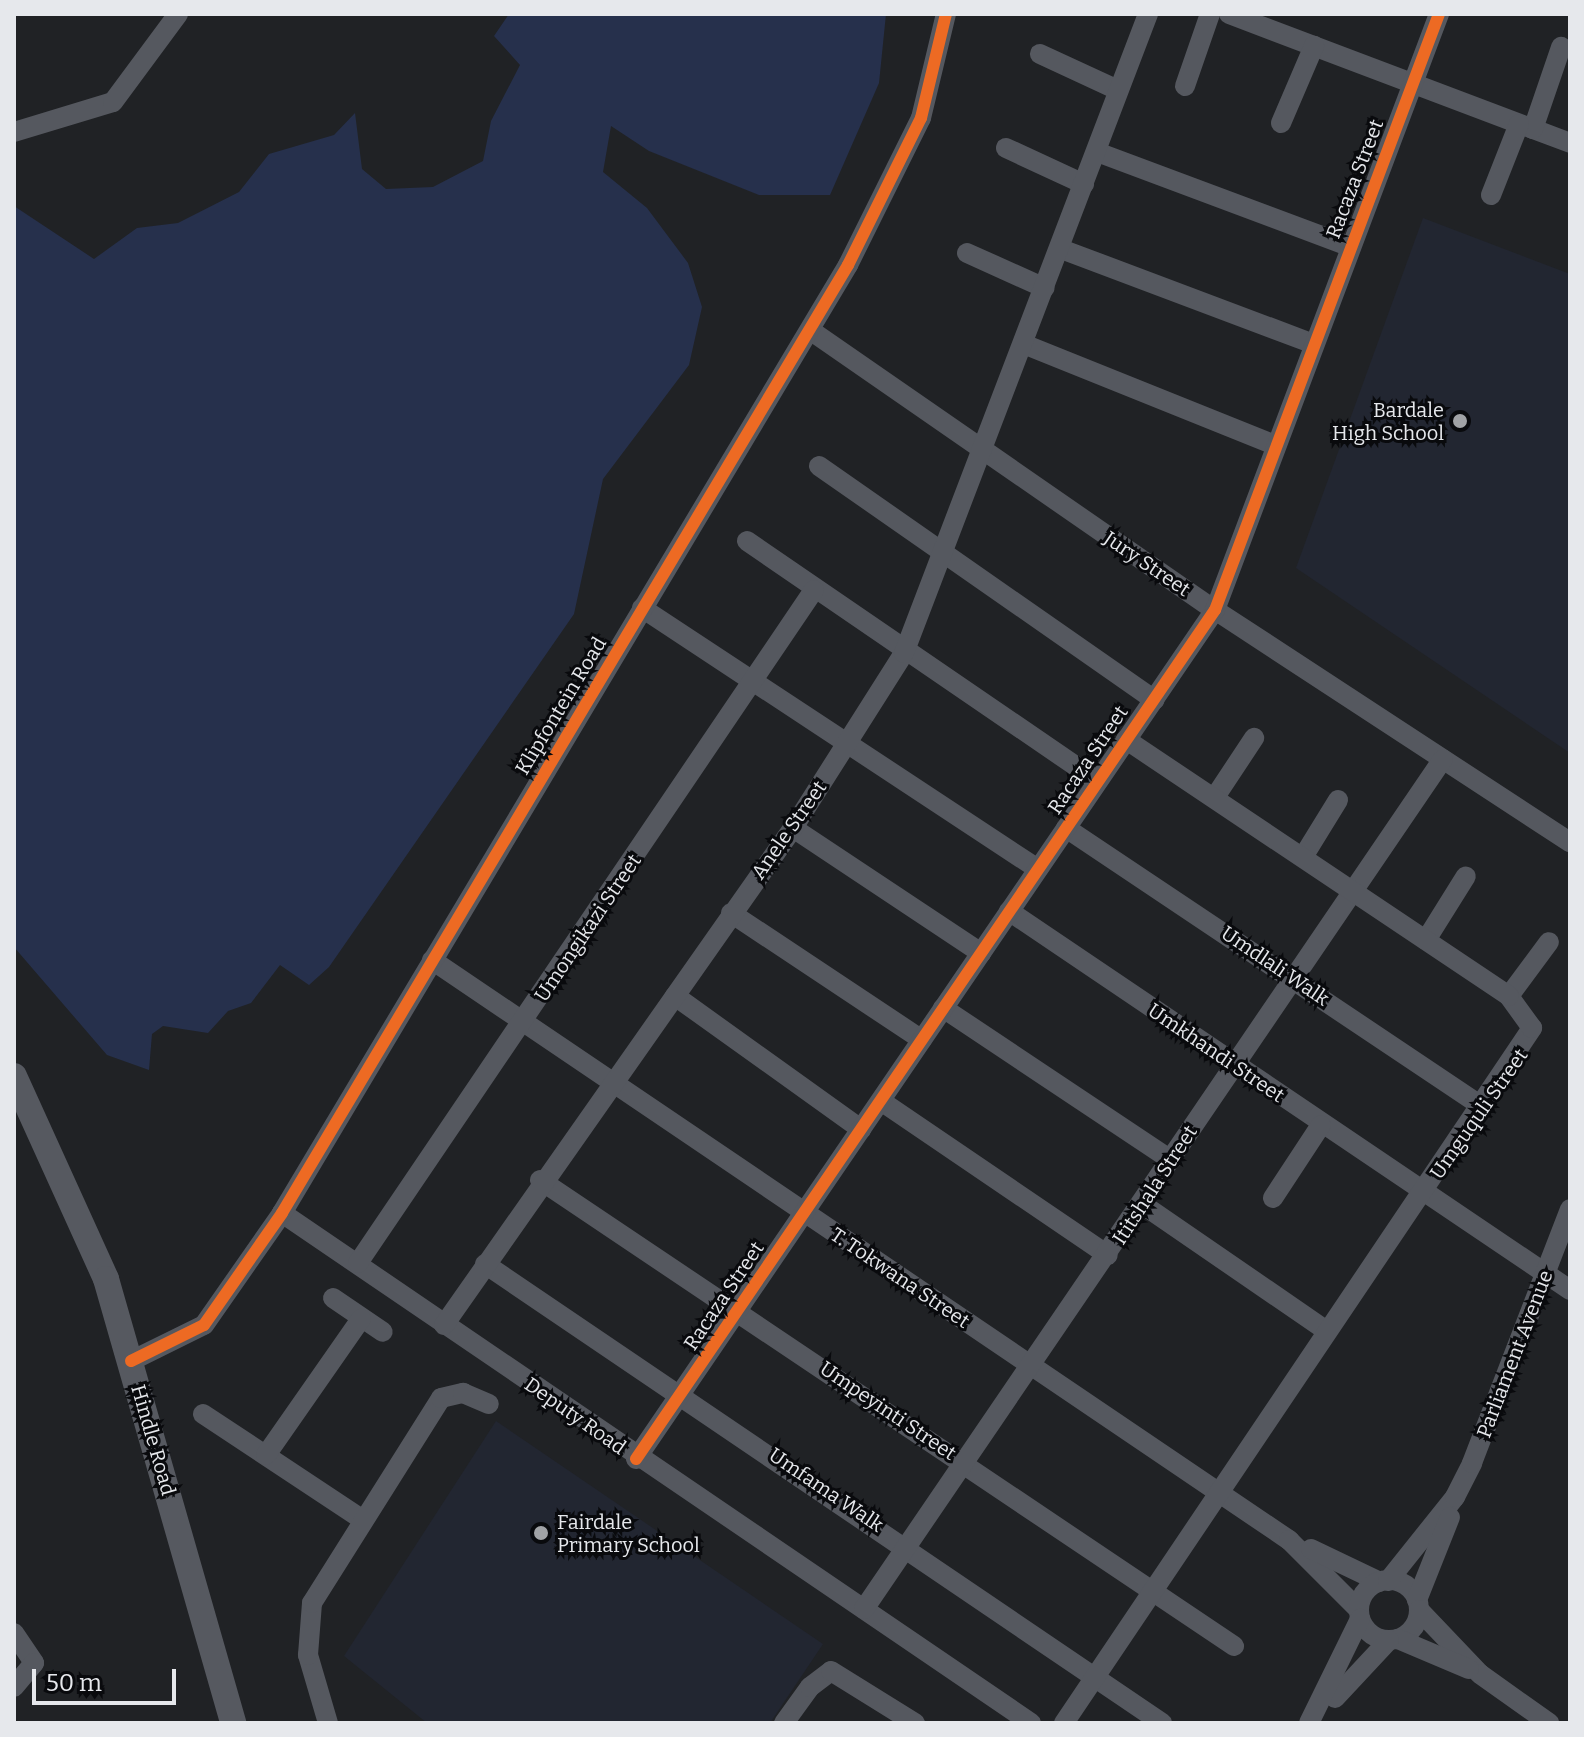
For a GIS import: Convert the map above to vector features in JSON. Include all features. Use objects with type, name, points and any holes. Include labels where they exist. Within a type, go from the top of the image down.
[{"type":"main road","name":"Hindle Road","points":[[14,1076],[79,1211],[131,1361],[233,1723]]},
{"type":"street","points":[[14,132],[113,102],[178,14]]},
{"type":"street","name":"Klipfontein Road","points":[[131,1361],[204,1325],[282,1213],[810,330],[899,172],[921,118],[946,14]]},
{"type":"street","name":"Anele Street","points":[[444,1325],[540,1180],[613,1083],[793,828],[904,653],[986,453],[1148,14]]},
{"type":"street","points":[[1185,86],[1210,14]]},
{"type":"street","points":[[1229,14],[1570,143]]},
{"type":"street","name":"Racaza Street","points":[[636,1459],[1215,610],[1439,14]]},
{"type":"street","points":[[1281,123],[1314,46]]},
{"type":"street","points":[[1491,195],[1561,47]]},
{"type":"street","points":[[1040,54],[1118,90]]},
{"type":"street","points":[[1006,148],[1084,184]]},
{"type":"street","points":[[1097,152],[1351,247]]},
{"type":"street","points":[[1061,249],[1314,344]]},
{"type":"street","points":[[967,253],[1045,288]]},
{"type":"street","name":"Jury Street","points":[[810,330],[1215,610],[1570,842]]},
{"type":"street","points":[[1026,345],[1275,445]]},
{"type":"street","points":[[819,466],[1154,700]]},
{"type":"street","points":[[747,541],[904,653],[1098,781]]},
{"type":"street","name":"Umongikazi Street","points":[[358,1263],[755,683],[814,590]]},
{"type":"street","points":[[642,608],[1038,869]]},
{"type":"street","points":[[1215,797],[1254,738]]},
{"type":"street","name":"Umguquli Street","points":[[1064,1723],[1221,1495],[1327,1331],[1483,1107],[1532,1028],[1509,996],[1126,740]]},
{"type":"street","name":"Ititshala Street","points":[[864,1609],[962,1461],[1108,1255],[1350,889],[1443,759]]},
{"type":"street","points":[[1303,857],[1338,800]]},
{"type":"street","points":[[793,828],[981,953]]},
{"type":"street","name":"Umdlali Walk","points":[[1066,828],[1483,1107]]},
{"type":"street","points":[[1426,940],[1466,876]]},
{"type":"street","name":"Umkhandi Street","points":[[1009,911],[1321,1125],[1570,1290]]},
{"type":"street","points":[[731,913],[922,1040]]},
{"type":"street","points":[[1509,996],[1549,942]]},
{"type":"street","name":"T. Tokwana Street","points":[[432,960],[1289,1540],[1384,1581]]},
{"type":"street","points":[[675,996],[861,1129]]},
{"type":"street","points":[[943,1008],[1171,1160]]},
{"type":"street","points":[[881,1101],[1108,1255]]},
{"type":"street","points":[[1273,1198],[1321,1125]]},
{"type":"street","name":"Umpeyinti Street","points":[[540,1180],[738,1310],[1234,1646]]},
{"type":"street","points":[[1142,1204],[1327,1331]]},
{"type":"street","name":"Parliament Avenue","points":[[1418,1605],[1455,1497],[1570,1209]]},
{"type":"street","name":"Deputy Road","points":[[282,1213],[636,1459],[1031,1723]]},
{"type":"street","name":"Umfama Walk","points":[[485,1264],[682,1392],[1162,1723]]},
{"type":"street","points":[[333,1298],[383,1332]]},
{"type":"street","points":[[266,1455],[361,1319]]},
{"type":"street","points":[[328,1723],[307,1628],[312,1603],[360,1518],[441,1398],[463,1393],[489,1404]]},
{"type":"street","points":[[203,1414],[360,1518]]},
{"type":"street","name":"Parliament Avenue","points":[[1384,1581],[1455,1497]]},
{"type":"street","name":"T. Tokwana Street","points":[[1289,1540],[1360,1614]]},
{"type":"street","points":[[1312,1723],[1360,1614],[1365,1592],[1384,1581],[1418,1605],[1480,1674],[1549,1723]]},
{"type":"street","points":[[1312,1723],[1394,1640],[1413,1628],[1418,1605]]},
{"type":"street","points":[[1360,1614],[1371,1634],[1480,1674]]},
{"type":"street","points":[[14,1633],[34,1663],[14,1687]]},
{"type":"street","points":[[784,1723],[810,1687],[831,1671],[915,1723]]},
{"type":"shaded area","points":[[509,14],[886,14],[879,83],[830,195],[759,195],[649,151],[611,126],[603,172],[647,208],[688,263],[702,307],[689,365],[603,479],[574,614],[329,967],[309,985],[280,965],[251,1003],[228,1011],[208,1033],[163,1026],[152,1034],[149,1070],[107,1055],[14,947],[14,206],[94,259],[137,228],[178,223],[239,192],[269,154],[334,135],[355,113],[362,169],[386,189],[433,187],[483,161],[491,121],[520,65],[494,36]]},
{"type":"shaded area","name":"Bardale High School","points":[[1423,218],[1570,274],[1570,753],[1296,568]]},
{"type":"shaded area","name":"Fairdale Primary School","points":[[496,1421],[823,1644],[770,1723],[427,1723],[344,1656]]},
{"type":"cycle path","points":[[131,1361],[204,1325],[282,1213],[848,265],[921,118],[946,14]]},
{"type":"cycle path","points":[[636,1459],[1215,610],[1439,14]]},
{"type":"place","name":"Bardale High School","points":[[1460,421]]},
{"type":"place","name":"Fairdale Primary School","points":[[541,1533]]}]
